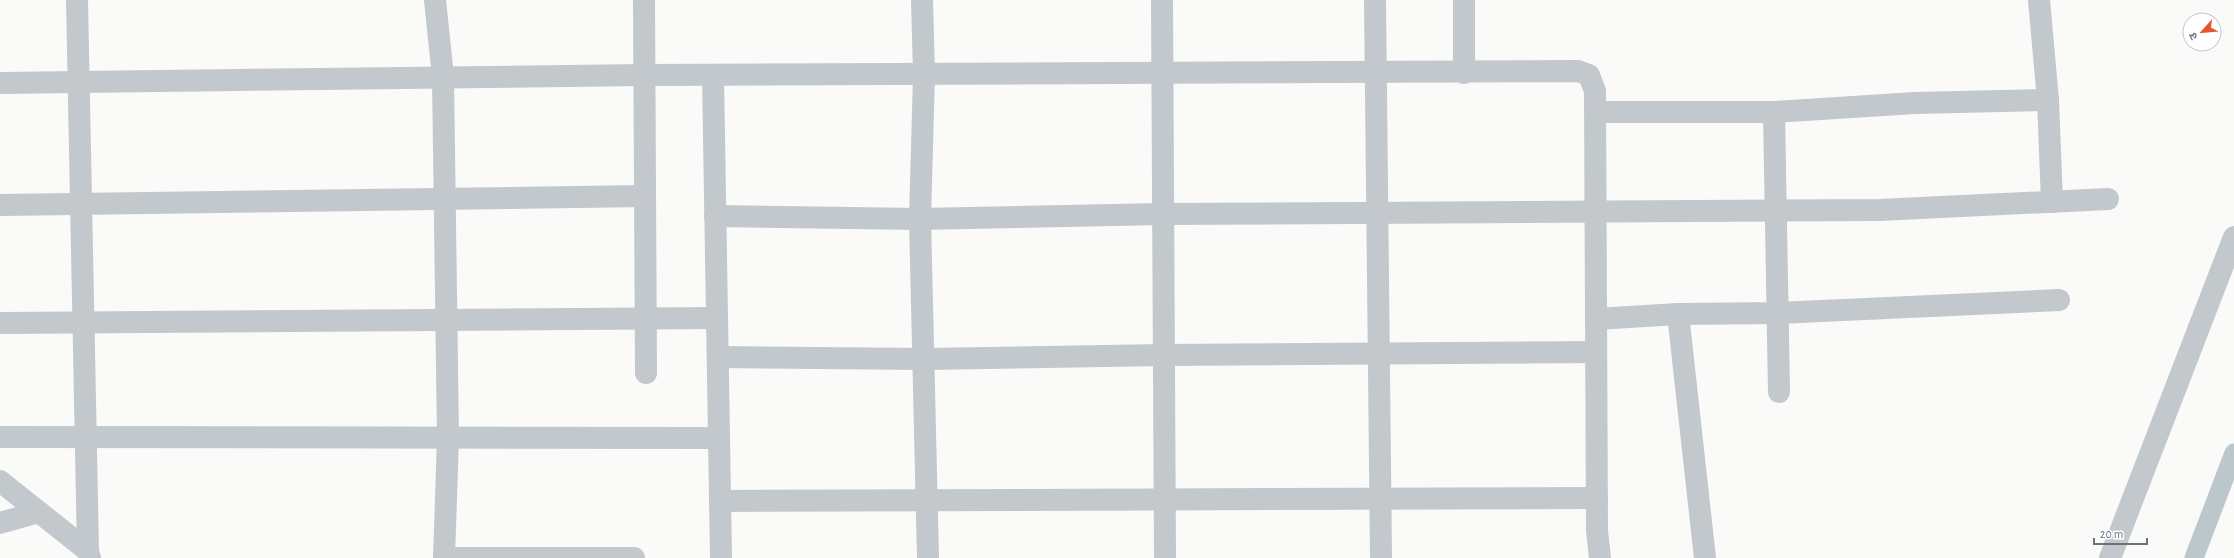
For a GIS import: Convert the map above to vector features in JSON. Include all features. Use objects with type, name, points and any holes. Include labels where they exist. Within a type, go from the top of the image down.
[{"type":"street","points":[[77,0],[89,555]]},
{"type":"street","points":[[436,0],[443,77],[445,198],[448,438],[444,558],[634,558]]},
{"type":"street","points":[[644,0],[646,373]]},
{"type":"street","points":[[922,0],[924,75],[920,219],[925,359],[928,558]]},
{"type":"street","points":[[1162,0],[1165,558]]},
{"type":"street","points":[[1375,0],[1381,558]]},
{"type":"street","points":[[1464,0],[1464,73]]},
{"type":"street","points":[[2039,0],[2048,100],[2052,202]]},
{"type":"street","points":[[0,83],[644,75],[1376,72],[1464,73],[1578,71],[1589,75],[1595,90],[1597,532],[1600,558]]},
{"type":"street","points":[[713,75],[721,558]]},
{"type":"street","points":[[1595,112],[1774,112],[1915,103],[2048,100]]},
{"type":"street","points":[[1774,112],[1779,392]]},
{"type":"street","points":[[0,205],[645,196]]},
{"type":"street","points":[[716,216],[920,219],[1163,214],[1880,210],[2108,199]]},
{"type":"street","points":[[2110,558],[2234,237]]},
{"type":"street","points":[[1596,319],[1678,314],[1778,313],[2059,300]]},
{"type":"street","points":[[1678,314],[1705,558]]},
{"type":"street","points":[[0,323],[83,321],[717,318]]},
{"type":"street","points":[[718,357],[925,359],[1164,355],[1596,352]]},
{"type":"street","points":[[0,437],[719,438]]},
{"type":"street","points":[[0,481],[89,555]]},
{"type":"street","points":[[720,501],[927,502],[1165,498],[1381,497],[1597,498]]},
{"type":"street","points":[[0,523],[38,512]]},
{"type":"waterway","points":[[2194,558],[2234,453]]}]
